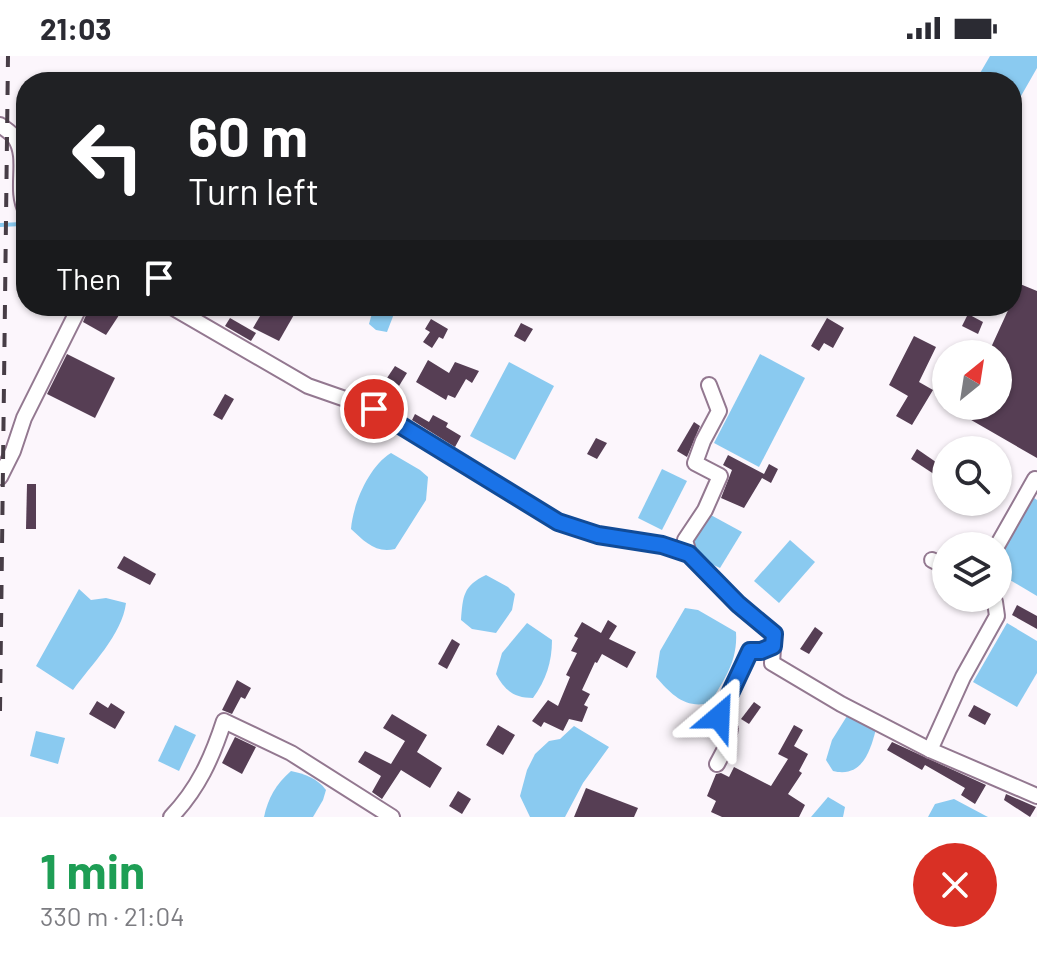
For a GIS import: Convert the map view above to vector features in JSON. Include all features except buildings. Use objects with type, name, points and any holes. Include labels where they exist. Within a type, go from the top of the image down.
[{"type":"street","points":[[0,125],[16,139]]},
{"type":"street","points":[[0,477],[24,418],[75,316]]},
{"type":"street","points":[[187,316],[308,386],[374,409],[558,522],[598,535],[662,545],[689,554],[738,604],[774,634],[772,663],[841,704],[930,750],[1037,796]]},
{"type":"street","points":[[689,554],[685,540],[705,510],[720,476],[695,463],[719,411],[709,385]]},
{"type":"street","points":[[1005,532],[1035,479]]},
{"type":"street","points":[[930,750],[996,612]]},
{"type":"street","points":[[717,764],[726,747],[730,729],[719,717],[723,706],[750,651],[773,646]]},
{"type":"street","points":[[171,817],[189,799],[205,771],[224,721],[291,753],[392,817]]},
{"type":"water","points":[[990,56],[1037,56],[1037,68],[1022,94],[1022,72],[981,72]]},
{"type":"water","points":[[371,316],[393,316],[387,332],[376,330],[369,324]]},
{"type":"water","points":[[760,354],[805,378],[759,467],[714,443]]},
{"type":"water","points":[[509,362],[554,386],[515,460],[470,436]]},
{"type":"water","points":[[391,453],[428,477],[426,500],[395,549],[382,550],[351,529],[355,508],[369,476]]},
{"type":"water","points":[[662,469],[687,481],[662,530],[638,518]]},
{"type":"water","points":[[1034,498],[1037,500],[1037,596],[1012,581],[1012,535]]},
{"type":"water","points":[[709,514],[742,532],[720,568],[703,560],[692,546]]},
{"type":"water","points":[[790,540],[815,562],[779,603],[754,581]]},
{"type":"water","points":[[486,575],[515,594],[512,610],[496,633],[472,629],[461,620],[466,593],[473,583]]},
{"type":"water","points":[[79,589],[91,600],[106,598],[126,603],[119,627],[73,690],[36,666]]},
{"type":"water","points":[[685,608],[698,610],[736,632],[732,661],[710,703],[686,702],[656,677],[660,651]]},
{"type":"water","points":[[527,623],[552,640],[547,670],[533,698],[520,697],[511,692],[496,674],[502,653]]},
{"type":"water","points":[[1007,623],[1037,641],[1037,673],[1017,707],[973,682]]},
{"type":"water","points":[[847,716],[876,729],[863,762],[851,771],[833,771],[826,760],[832,740]]},
{"type":"water","points":[[175,725],[196,735],[179,771],[158,761]]},
{"type":"water","points":[[574,726],[609,747],[583,783],[565,817],[530,817],[520,796],[527,770],[535,754]]},
{"type":"water","points":[[36,731],[65,738],[58,764],[30,756]]},
{"type":"water","points":[[291,771],[319,782],[326,790],[323,800],[313,817],[264,817],[273,792]]},
{"type":"water","points":[[828,797],[845,807],[843,817],[811,817]]},
{"type":"water","points":[[954,799],[988,817],[928,817],[935,804]]},
{"type":"waterway","points":[[0,225],[16,224]]},
{"type":"railway","points":[[0,711],[8,56]]},
{"type":"route","points":[[374,409],[558,522],[598,535],[662,545],[689,554],[738,604],[774,634],[773,646],[750,651],[719,717]]}]
